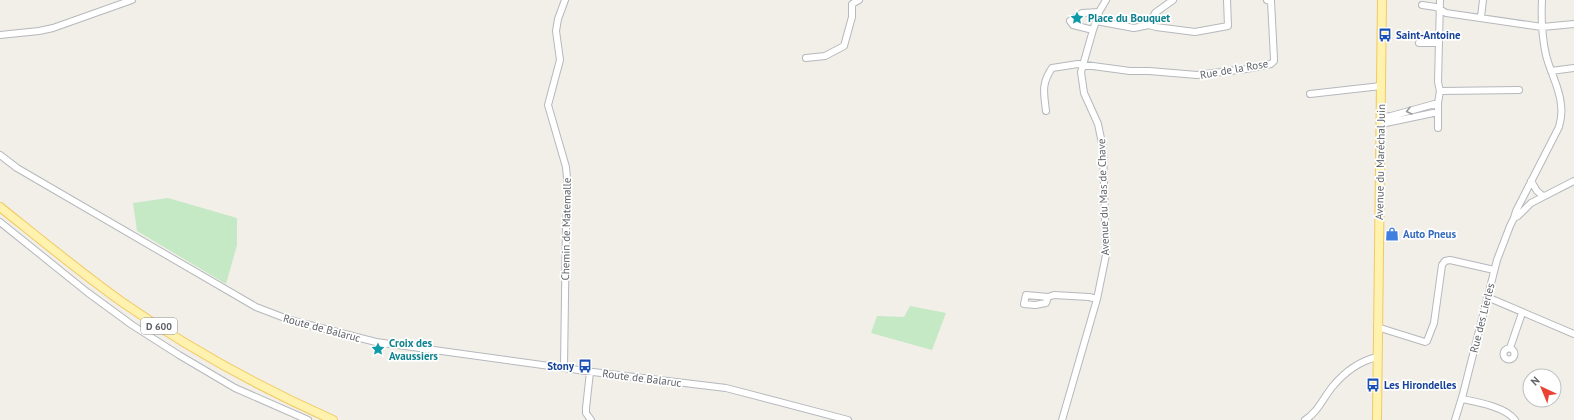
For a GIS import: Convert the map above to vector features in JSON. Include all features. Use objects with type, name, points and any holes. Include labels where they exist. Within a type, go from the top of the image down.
[{"type":"main road","name":"Avenue du Maréchal Juin","points":[[1377,420],[1382,0]]},
{"type":"main road","name":"D 600","points":[[0,207],[117,298],[179,339],[258,384],[333,420]]},
{"type":"street","points":[[0,34],[39,31],[53,28],[132,0]]},
{"type":"street","name":"Chemin de Matemalle","points":[[564,367],[568,190],[566,167],[548,106],[560,60],[556,31],[558,19],[565,0]]},
{"type":"street","points":[[806,58],[825,56],[844,46],[852,17],[852,4],[859,0]]},
{"type":"street","name":"Avenue du Mas de Chave","points":[[1062,420],[1097,299],[1106,255],[1103,148],[1098,124],[1084,93],[1081,72],[1082,64],[1099,12],[1106,0]]},
{"type":"street","points":[[1149,24],[1154,13],[1173,0]]},
{"type":"street","points":[[1096,21],[1134,28],[1149,24],[1156,27],[1195,32],[1228,26],[1227,0]]},
{"type":"street","name":"Rue de la Rose","points":[[1082,64],[1130,71],[1149,71],[1197,76],[1271,64],[1274,62],[1274,58],[1270,0]]},
{"type":"street","points":[[1438,128],[1438,104],[1440,91],[1438,82],[1440,0]]},
{"type":"street","points":[[1481,17],[1483,0]]},
{"type":"street","name":"Rue des Lierles","points":[[1455,420],[1462,399],[1494,270],[1502,244],[1516,211],[1559,127],[1561,101],[1551,71],[1544,42],[1542,27],[1542,0]]},
{"type":"street","points":[[1422,5],[1436,8],[1446,13],[1542,27],[1574,24]]},
{"type":"street","points":[[1093,30],[1073,25],[1070,21],[1082,13],[1099,12]]},
{"type":"street","points":[[1419,44],[1439,44]]},
{"type":"street","points":[[1046,111],[1043,91],[1045,78],[1052,68],[1082,64]]},
{"type":"street","points":[[1551,71],[1574,68]]},
{"type":"street","points":[[1310,94],[1381,86]]},
{"type":"street","points":[[1440,91],[1519,90]]},
{"type":"street","points":[[1381,121],[1391,116],[1438,104]]},
{"type":"street","points":[[1381,121],[1438,112]]},
{"type":"street","name":"Route de Balaruc","points":[[0,155],[17,168],[264,311],[306,324],[376,342],[564,367],[590,372],[726,388],[843,420]]},
{"type":"street","points":[[1514,218],[1531,203],[1574,181]]},
{"type":"street","points":[[1531,182],[1537,191],[1543,196]]},
{"type":"street","points":[[0,222],[86,292],[138,329],[235,388],[308,420]]},
{"type":"street","points":[[1377,328],[1425,342],[1430,338],[1434,323],[1442,265],[1445,260],[1494,270]]},
{"type":"street","points":[[1048,297],[1054,295],[1089,297],[1097,299]]},
{"type":"street","points":[[1488,298],[1574,334]]},
{"type":"street","points":[[1510,348],[1522,313]]},
{"type":"street","points":[[1305,420],[1313,415],[1333,386],[1351,369],[1377,357]]},
{"type":"street","points":[[590,372],[586,413],[591,420]]},
{"type":"street","points":[[1462,399],[1501,410],[1511,415],[1515,420]]},
{"type":"green space","points":[[168,198],[237,218],[237,245],[226,284],[137,231],[133,203]]},
{"type":"green space","points":[[910,306],[946,313],[932,350],[871,333],[877,316],[904,317]]},
{"type":"place","name":"Place du Bouquet","points":[[1077,18]]},
{"type":"place","name":"Saint-Antoine","points":[[1385,35]]},
{"type":"place","name":"Auto Pneus","points":[[1392,234]]},
{"type":"place","name":"Croix des Avaussiers","points":[[378,349]]},
{"type":"place","name":"Stony","points":[[585,366]]},
{"type":"place","name":"Les Hirondelles","points":[[1373,385]]}]
